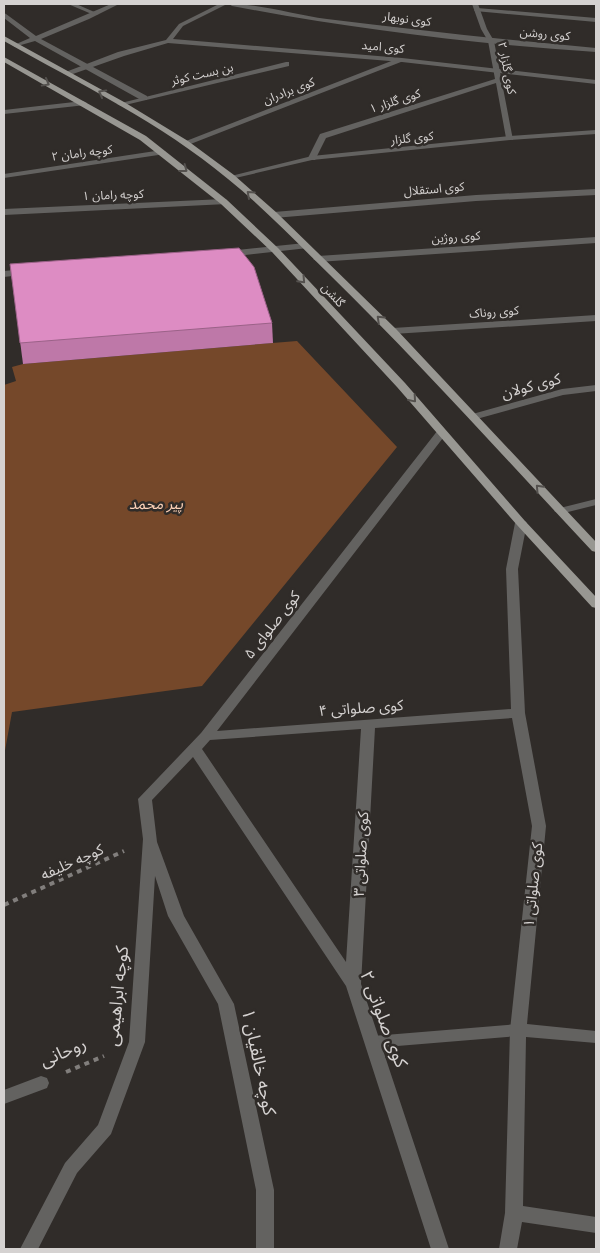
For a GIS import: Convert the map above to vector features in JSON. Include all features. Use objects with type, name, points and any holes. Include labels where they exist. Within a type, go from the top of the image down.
[{"type":"main road","name":"گلشن","points":[[4,38],[121,104],[184,143],[231,177],[274,215],[394,332],[596,549]]},
{"type":"main road","name":"گلشن","points":[[4,59],[143,138],[224,202],[275,250],[442,432],[520,523],[596,604]]},
{"type":"street","points":[[71,4],[96,14]]},
{"type":"street","points":[[16,46],[116,4]]},
{"type":"street","points":[[66,74],[168,41],[181,25],[224,4]]},
{"type":"street","name":"کوی نوبهار","points":[[232,4],[310,20],[491,41]]},
{"type":"street","points":[[476,7],[596,20]]},
{"type":"street","name":"کوی گلزار ۲","points":[[476,7],[484,29],[491,41],[510,138]]},
{"type":"street","points":[[4,15],[35,38],[144,98]]},
{"type":"street","name":"کوی امید","points":[[168,41],[402,60],[596,82]]},
{"type":"street","name":"کوی روشن","points":[[491,41],[596,50]]},
{"type":"street","name":"کوی برادران","points":[[184,143],[402,60]]},
{"type":"street","name":"بن بست کوثر","points":[[121,104],[286,64]]},
{"type":"street","name":"کوی گلزار ۱","points":[[312,158],[323,136],[498,80]]},
{"type":"street","points":[[4,112],[83,104]]},
{"type":"street","name":"کوی گلزار","points":[[231,177],[312,158],[510,138],[596,132]]},
{"type":"street","name":"کوچه رامان ۲","points":[[4,176],[114,161],[162,152]]},
{"type":"street","name":"کوی استقلال","points":[[274,215],[476,198],[596,192]]},
{"type":"street","name":"کوچه رامان ۱","points":[[4,212],[224,202]]},
{"type":"street","name":"کوی روژین","points":[[318,259],[596,240]]},
{"type":"street","points":[[216,255],[305,246]]},
{"type":"street","points":[[4,274],[33,271]]},
{"type":"street","name":"کوی روناک","points":[[394,332],[596,318]]},
{"type":"street","name":"کوی کولان","points":[[473,417],[562,392],[596,388]]},
{"type":"street","name":"کوی صلوای ۵","points":[[150,839],[146,799],[206,736],[442,432]]},
{"type":"street","points":[[560,511],[596,502]]},
{"type":"street","name":"کوی صلواتی ۱","points":[[508,1249],[514,1213],[518,1030],[539,826],[518,712],[512,569],[520,523]]},
{"type":"street","name":"کوی صلواتی ۴","points":[[206,736],[518,712]]},
{"type":"street","name":"کوی صلواتی ۳","points":[[353,984],[368,724]]},
{"type":"street","name":"کوی صلواتی ۲","points":[[195,749],[353,984],[440,1249]]},
{"type":"street","name":"کوچه ابراهیمی","points":[[29,1249],[71,1168],[105,1129],[136,1042],[150,839]]},
{"type":"street","name":"کوچه خالقیان ۱","points":[[150,839],[176,916],[226,1004],[264,1190],[265,1249]]},
{"type":"street","points":[[373,1042],[518,1030],[596,1037]]},
{"type":"street","name":"روحانی","points":[[4,1097],[41,1083]]},
{"type":"street","points":[[514,1213],[596,1225]]},
{"type":"path","name":"کوچه خلیفه","points":[[4,905],[150,839]]},
{"type":"path","name":"روحانی","points":[[41,1083],[136,1042]]},
{"type":"green space","name":"پیر محمد","points":[[297,341],[397,447],[202,686],[12,712],[4,756],[4,385],[16,381],[12,367],[23,364]]},
{"type":"building","points":[[239,248],[254,267],[272,323],[20,343],[10,264]]}]
